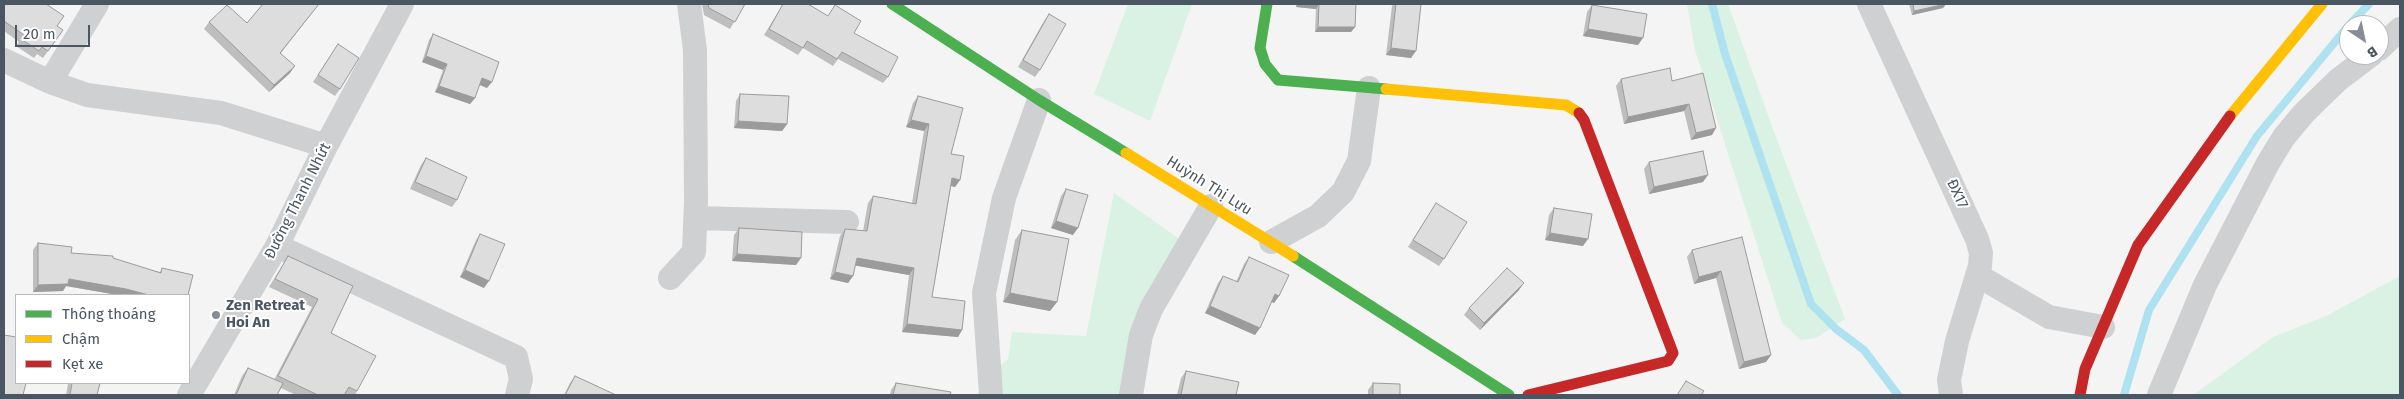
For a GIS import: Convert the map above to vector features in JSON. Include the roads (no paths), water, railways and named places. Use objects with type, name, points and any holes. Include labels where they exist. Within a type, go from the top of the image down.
[{"type":"street","points":[[50,82],[96,4]]},
{"type":"street","name":"Đường Thanh Nhứt","points":[[189,395],[277,246],[326,146],[402,4]]},
{"type":"street","points":[[670,278],[694,252],[696,218],[695,50],[689,4]]},
{"type":"street","name":"Huỳnh Thị Lựu","points":[[892,4],[1039,100],[1271,242],[1509,395]]},
{"type":"street","points":[[1267,4],[1260,48],[1265,64],[1278,80],[1566,105],[1577,110],[1584,120],[1673,353],[1668,360],[1528,395]]},
{"type":"street","name":"ĐX17","points":[[1869,4],[1977,239],[1981,253],[1977,274],[1957,341],[1949,380],[1951,395]]},
{"type":"street","points":[[2080,395],[2085,369],[2138,245],[2220,128],[2322,4]]},
{"type":"street","points":[[2389,40],[2400,30]]},
{"type":"street","points":[[4,60],[50,82],[87,95],[221,113],[326,146]]},
{"type":"street","points":[[2159,395],[2205,285],[2284,137],[2304,113],[2338,80],[2358,65]]},
{"type":"street","points":[[1271,242],[1318,216],[1343,192],[1359,161],[1369,88]]},
{"type":"street","points":[[991,395],[984,293],[1004,198],[1039,100]]},
{"type":"street","points":[[1131,395],[1139,343],[1151,309],[1211,206]]},
{"type":"street","points":[[696,218],[847,222]]},
{"type":"street","points":[[277,246],[516,357],[521,379],[517,395]]},
{"type":"street","points":[[1977,274],[2049,317],[2103,327]]},
{"type":"waterway","points":[[1712,4],[1725,54],[1811,304],[1836,329],[1864,350],[1898,395]]},
{"type":"waterway","points":[[2359,15],[2369,4]]},
{"type":"waterway","points":[[2124,395],[2149,310],[2257,136],[2339,37]]},
{"type":"place","name":"Zen Retreat Hoi An","points":[[216,315]]}]
